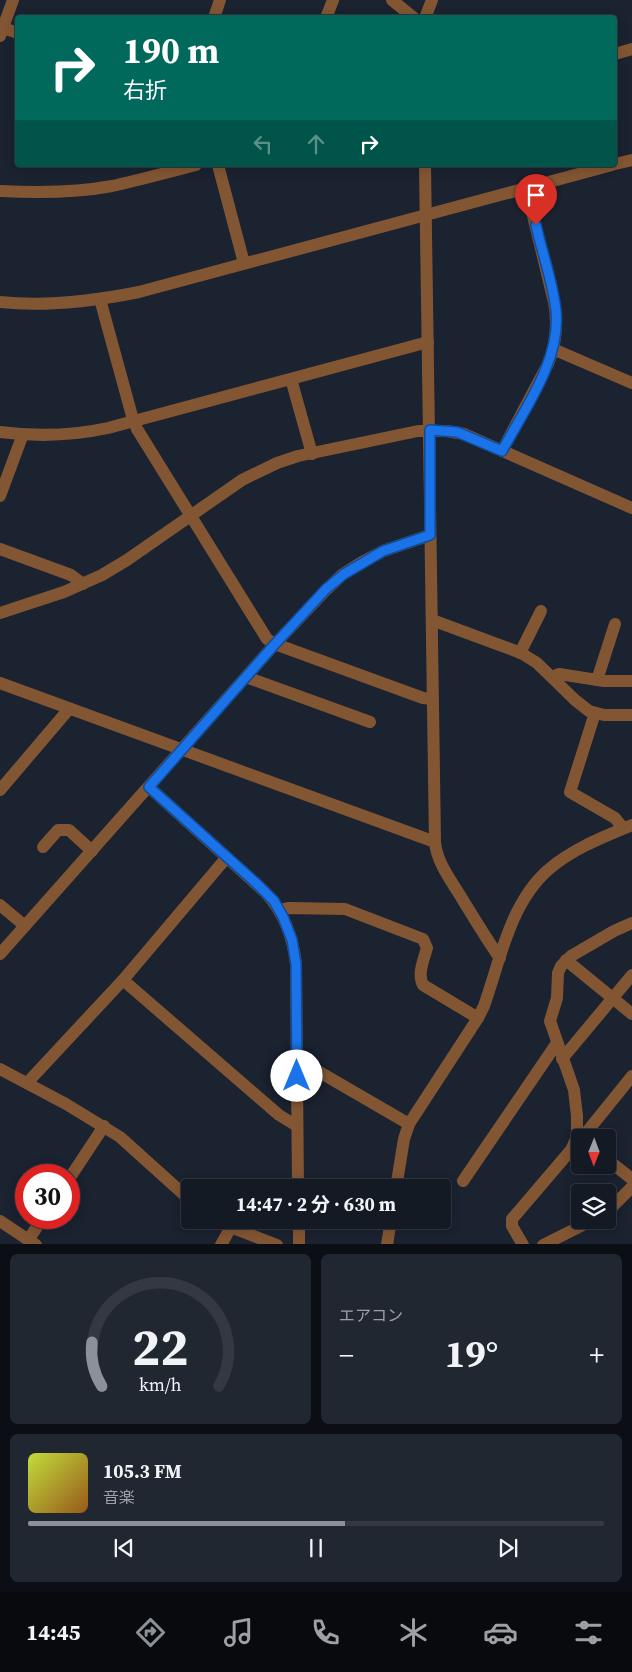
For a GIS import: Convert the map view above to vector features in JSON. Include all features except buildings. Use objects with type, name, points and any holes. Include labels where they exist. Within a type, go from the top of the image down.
[{"type":"street","points":[[13,0],[2,32],[15,33]]},
{"type":"street","points":[[215,15],[220,0]]},
{"type":"street","points":[[327,15],[332,0]]},
{"type":"street","points":[[392,0],[410,15]]},
{"type":"street","points":[[426,15],[432,0]]},
{"type":"street","points":[[617,53],[632,49]]},
{"type":"street","points":[[617,164],[632,160]]},
{"type":"street","points":[[0,190],[44,192],[112,186],[162,169],[179,167]]},
{"type":"street","points":[[219,167],[244,263]]},
{"type":"street","points":[[425,167],[435,842],[436,852],[444,868],[500,958]]},
{"type":"street","points":[[0,302],[45,303],[100,299],[139,292],[606,167]]},
{"type":"street","points":[[502,451],[545,371],[553,349],[556,317],[526,187]]},
{"type":"street","points":[[100,299],[134,421],[190,517],[265,636],[275,644],[423,698],[432,699]]},
{"type":"street","points":[[0,432],[74,435],[134,421],[428,342]]},
{"type":"street","points":[[553,349],[632,383]]},
{"type":"street","points":[[291,379],[312,454]]},
{"type":"street","points":[[0,613],[83,584],[127,560],[242,480],[277,462],[430,430],[457,432],[632,508]]},
{"type":"street","points":[[0,496],[23,434]]},
{"type":"street","points":[[0,954],[326,589],[344,574],[383,551],[430,535]]},
{"type":"street","points":[[0,549],[71,575],[83,584]]},
{"type":"street","points":[[520,652],[541,611]]},
{"type":"street","points":[[432,620],[520,652],[537,663],[589,711],[604,715],[632,715]]},
{"type":"street","points":[[597,680],[615,624]]},
{"type":"street","points":[[552,677],[559,674],[597,680],[632,681]]},
{"type":"street","points":[[246,677],[370,722]]},
{"type":"street","points":[[0,683],[435,842]]},
{"type":"street","points":[[0,790],[69,709]]},
{"type":"street","points":[[595,713],[570,792],[628,827]]},
{"type":"street","points":[[149,787],[266,893],[279,910],[288,928],[296,964],[298,1179]]},
{"type":"street","points":[[397,1179],[404,1139],[409,1124],[478,1018],[484,1006],[510,930],[520,906],[530,890],[541,876],[572,853],[628,827]]},
{"type":"street","points":[[43,847],[58,830],[69,830],[92,851]]},
{"type":"street","points":[[27,1083],[122,980],[227,857]]},
{"type":"street","points":[[0,905],[25,926]]},
{"type":"street","points":[[279,910],[288,908],[345,909],[423,939],[427,948],[421,973],[423,985],[478,1018]]},
{"type":"street","points":[[579,1129],[574,1090],[550,1023],[550,1017],[557,998],[558,973],[566,960],[614,931],[632,923]]},
{"type":"street","points":[[566,960],[632,1014]]},
{"type":"street","points":[[562,1059],[632,975]]},
{"type":"street","points":[[122,980],[279,1115],[297,1126]]},
{"type":"street","points":[[463,1181],[557,1043]]},
{"type":"street","points":[[296,1059],[409,1124]]},
{"type":"street","points":[[0,1069],[104,1126],[127,1142],[181,1192]]},
{"type":"street","points":[[588,1129],[632,1076]]},
{"type":"street","points":[[79,1164],[104,1126]]},
{"type":"street","points":[[523,1244],[512,1226],[512,1219],[571,1150]]},
{"type":"street","points":[[616,1166],[632,1179]]},
{"type":"street","points":[[616,1203],[632,1187]]},
{"type":"street","points":[[0,1221],[32,1242],[38,1229]]},
{"type":"street","points":[[220,1244],[230,1229]]},
{"type":"street","points":[[236,1229],[277,1244]]},
{"type":"street","points":[[299,1229],[299,1244]]},
{"type":"street","points":[[387,1244],[390,1229]]},
{"type":"street","points":[[543,1244],[574,1229]]},
{"type":"route","points":[[297,1076],[295,951],[283,917],[274,901],[256,883],[149,787],[194,734],[326,589],[344,574],[383,551],[430,535],[430,430],[447,430],[464,434],[502,451],[545,371],[555,340],[556,317],[554,302],[536,225]]}]
